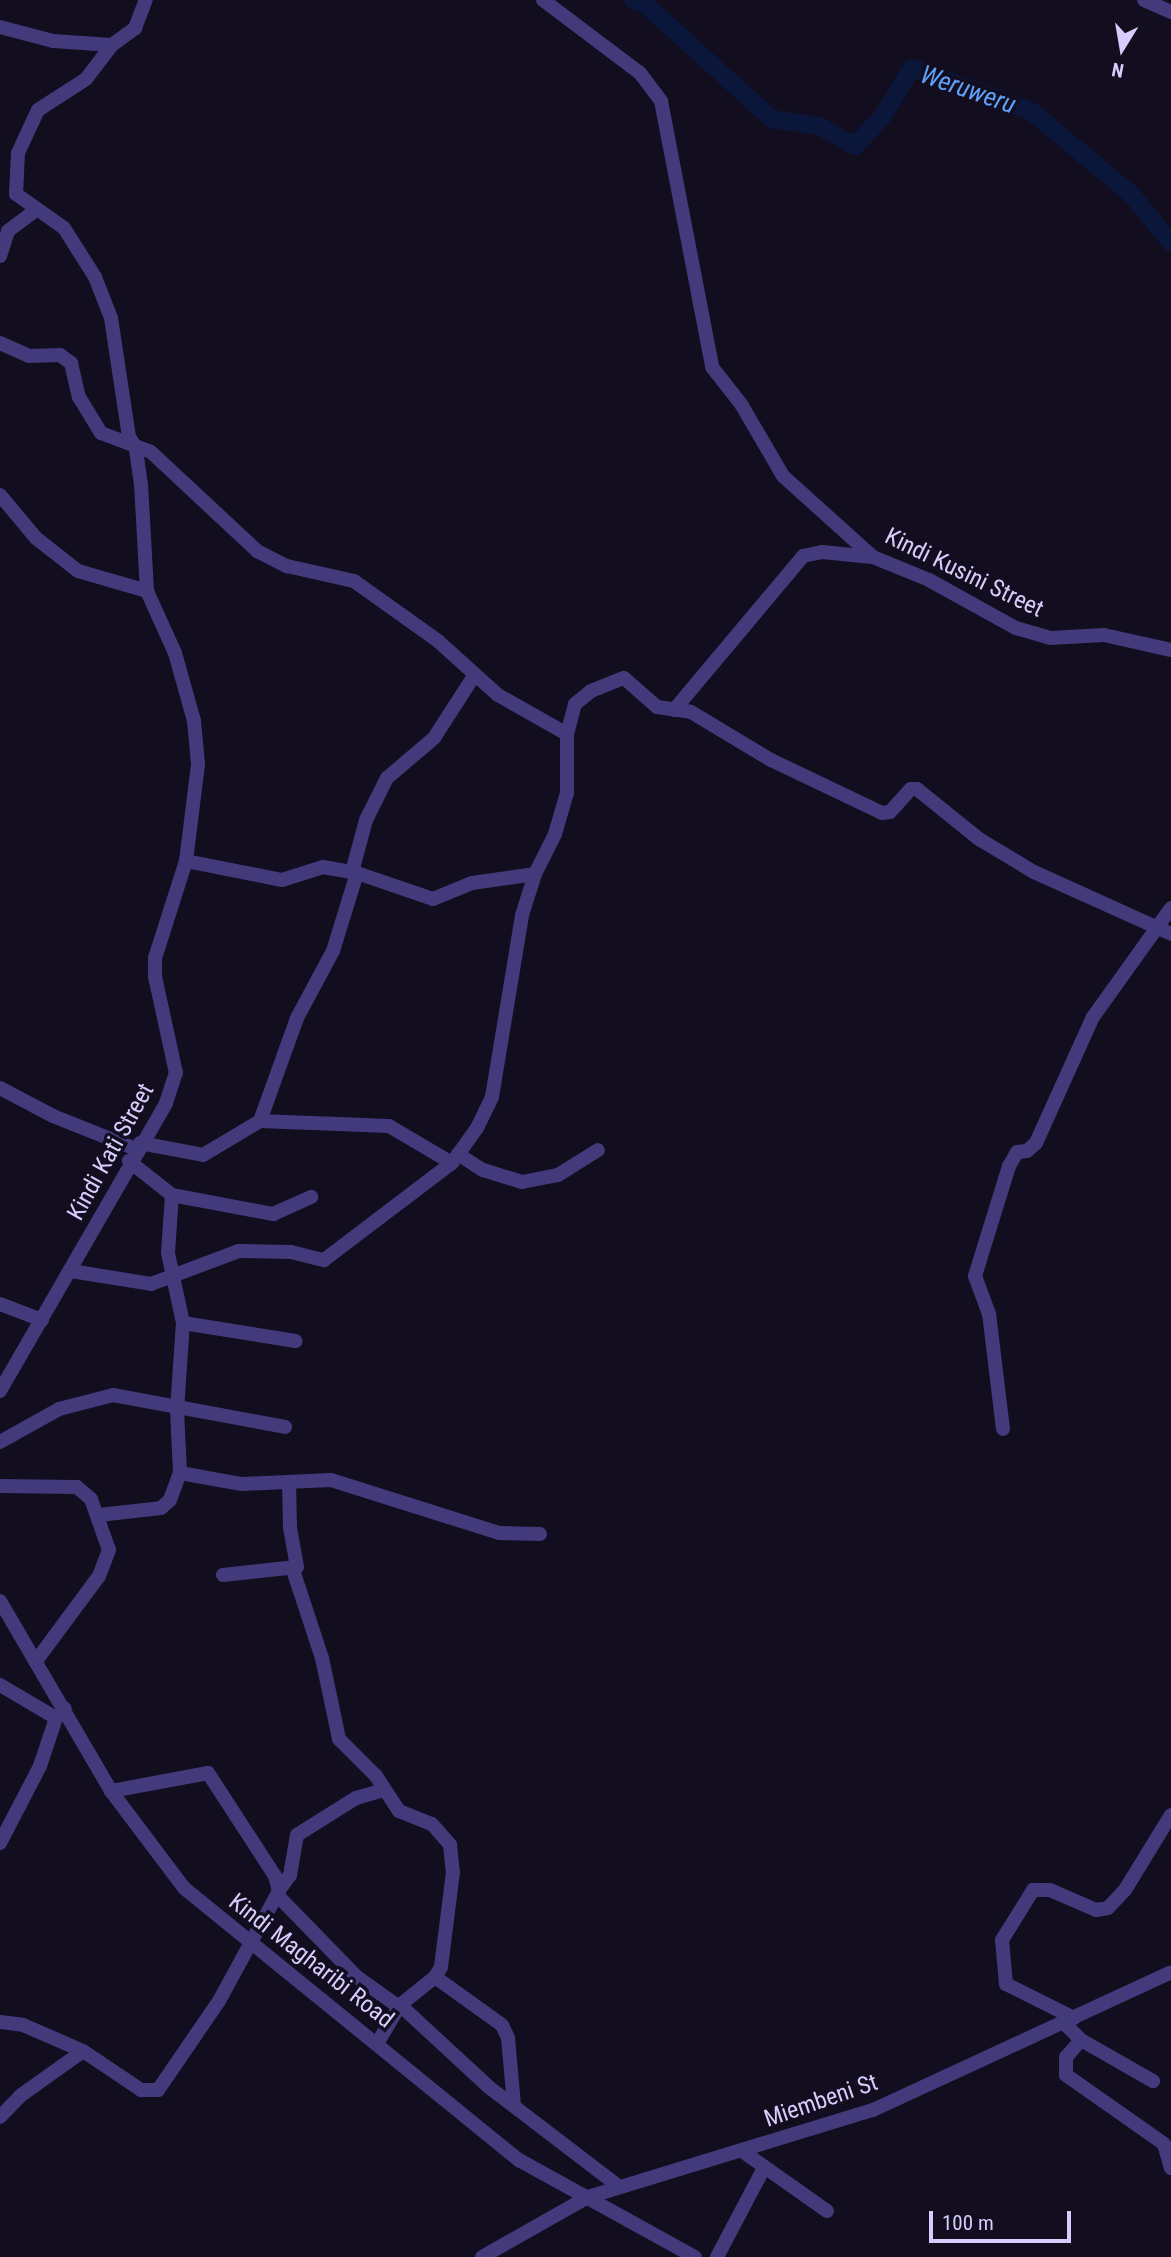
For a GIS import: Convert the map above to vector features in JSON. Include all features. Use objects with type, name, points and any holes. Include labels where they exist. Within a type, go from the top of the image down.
[{"type":"street","points":[[0,495],[36,538],[78,571],[147,591],[146,528],[136,448],[129,438],[118,341],[101,288],[64,228],[16,194],[18,153],[24,132],[44,103],[86,79],[111,45],[135,28],[146,0]]},
{"type":"street","name":"Kindi Kusini Street","points":[[543,0],[650,83],[669,129],[677,187],[713,371],[741,404],[783,477],[873,557],[929,580],[1037,635],[1104,635],[1171,650]]},
{"type":"street","points":[[1144,0],[1171,12]]},
{"type":"street","points":[[0,27],[53,41],[111,45]]},
{"type":"street","points":[[0,256],[10,228],[37,209]]},
{"type":"street","points":[[0,343],[29,356],[60,355],[71,363],[79,397],[96,428],[136,448],[151,452],[257,551],[288,566],[354,581],[438,641],[474,676],[567,734]]},
{"type":"street","points":[[674,710],[803,555],[822,552],[873,557]]},
{"type":"street","name":"Kindi Kati Street","points":[[0,1391],[71,1271],[135,1151],[166,1102],[176,1073],[155,977],[155,958],[186,861],[198,764],[194,721],[175,653],[147,591]]},
{"type":"street","points":[[260,1121],[297,1018],[333,951],[366,820],[387,778],[434,738],[474,676]]},
{"type":"street","points":[[71,1271],[135,1284],[174,1278],[239,1251],[284,1252],[324,1260],[455,1158],[492,1097],[522,915],[535,874],[555,834],[567,793],[567,734],[579,699],[624,678],[646,700],[705,718],[771,760],[882,813],[890,812],[911,789],[917,789],[979,839],[1034,872],[1171,933]]},
{"type":"street","points":[[186,861],[282,880],[317,867],[354,872],[433,898],[483,881],[535,874]]},
{"type":"street","points":[[1003,1429],[989,1314],[975,1279],[1012,1156],[1035,1143],[1093,1017],[1171,908]]},
{"type":"street","points":[[0,1088],[43,1111],[135,1151],[203,1155],[229,1135],[260,1121],[389,1126],[483,1170],[522,1182],[558,1175],[598,1150]]},
{"type":"street","points":[[135,1151],[172,1195],[273,1214],[311,1197]]},
{"type":"street","points":[[99,1515],[161,1508],[170,1500],[180,1473],[177,1410],[183,1323],[168,1253],[172,1195]]},
{"type":"street","points":[[0,1304],[42,1320]]},
{"type":"street","points":[[183,1323],[296,1341]]},
{"type":"street","points":[[0,1443],[35,1420],[98,1397],[124,1395],[177,1410],[285,1427]]},
{"type":"street","points":[[180,1473],[223,1483],[345,1482],[499,1533],[540,1534]]},
{"type":"street","points":[[223,1575],[293,1570],[299,1562],[290,1528],[289,1482]]},
{"type":"street","points":[[0,1486],[77,1487],[91,1499],[99,1515],[109,1550],[108,1562],[36,1661]]},
{"type":"street","points":[[293,1570],[322,1658],[339,1739],[399,1811],[432,1824],[450,1845],[453,1872],[441,1967],[435,1978],[400,2006],[378,2042]]},
{"type":"street","name":"Kindi Magharibi Road","points":[[0,1601],[36,1661],[61,1713],[166,1869],[247,1943],[378,2042],[519,2160],[695,2257]]},
{"type":"street","points":[[0,1685],[61,1713],[40,1766],[0,1843]]},
{"type":"street","points":[[111,1791],[208,1773],[278,1892],[357,1977],[400,2006],[514,2105],[618,2186]]},
{"type":"street","points":[[0,2022],[23,2025],[83,2051],[141,2090],[158,2090],[219,2001],[247,1943],[290,1875],[297,1835],[355,1798],[384,1790]]},
{"type":"street","points":[[1153,2081],[1081,2040],[1069,2021],[1006,1984],[1002,1940],[1033,1890],[1050,1890],[1096,1910],[1108,1909],[1171,1815]]},
{"type":"street","name":"Miembeni St","points":[[482,2257],[588,2197],[873,2110],[1171,1972]]},
{"type":"street","points":[[435,1978],[502,2025],[508,2038],[514,2105]]},
{"type":"street","points":[[1081,2040],[1066,2057],[1066,2075],[1164,2144],[1171,2168]]},
{"type":"street","points":[[0,2118],[20,2096],[83,2051]]},
{"type":"street","points":[[742,2151],[827,2211]]},
{"type":"street","points":[[717,2257],[764,2168]]},
{"type":"waterway","name":"Weruweru","points":[[633,0],[644,3],[772,119],[819,126],[855,146],[882,117],[912,68],[1031,111],[1132,195],[1171,243]]}]
